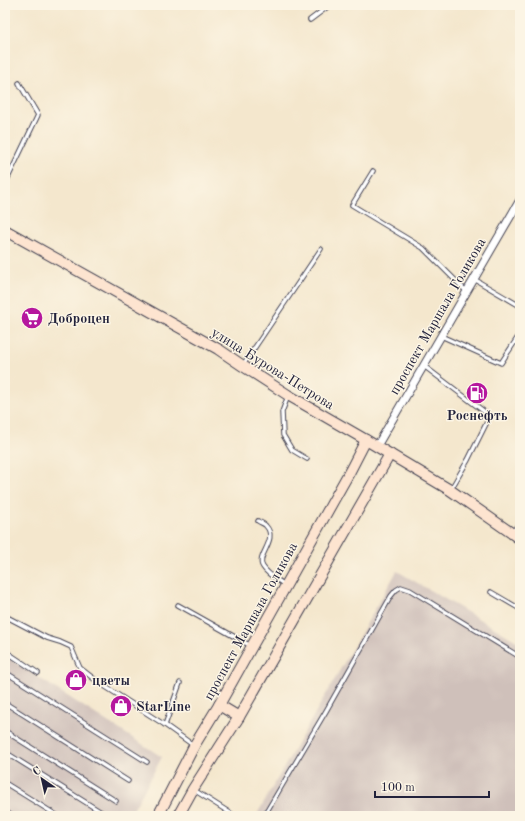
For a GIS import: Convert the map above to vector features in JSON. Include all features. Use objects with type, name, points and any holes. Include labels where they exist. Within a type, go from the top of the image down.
[{"type":"main road","name":"улица Бурова-Петрова","points":[[5,230],[218,349],[288,395],[450,490],[516,537]]},
{"type":"main road","name":"проспект Маршала Голикова","points":[[158,816],[194,746],[219,706],[366,440]]},
{"type":"main road","points":[[178,816],[193,789],[239,717],[390,454]]},
{"type":"main road","points":[[219,706],[239,717]]},
{"type":"street","name":"проспект Маршала Голикова","points":[[377,446],[474,279],[519,205]]},
{"type":"lane","points":[[310,20],[330,5]]},
{"type":"lane","points":[[5,184],[38,115],[19,83]]},
{"type":"lane","points":[[372,172],[352,205],[423,248],[467,292]]},
{"type":"lane","points":[[243,366],[321,249]]},
{"type":"lane","points":[[474,279],[520,306]]},
{"type":"lane","points":[[441,336],[501,363],[520,334]]},
{"type":"lane","points":[[424,366],[490,416],[468,460],[450,490]]},
{"type":"lane","points":[[288,395],[282,412],[283,435],[292,450],[307,459]]},
{"type":"lane","points":[[258,521],[266,527],[270,534],[269,542],[261,560],[262,567],[286,586]]},
{"type":"lane","points":[[516,537],[520,522]]},
{"type":"lane","points":[[264,816],[326,711],[391,596],[396,590],[401,587],[410,590],[520,656]]},
{"type":"lane","points":[[491,592],[520,609]]},
{"type":"lane","points":[[178,605],[252,646]]},
{"type":"lane","points":[[5,616],[47,638],[71,647],[80,668],[103,686],[165,725],[194,746]]},
{"type":"lane","points":[[5,651],[38,673]]},
{"type":"lane","points":[[5,672],[147,762]]},
{"type":"lane","points":[[165,725],[180,683]]},
{"type":"lane","points":[[5,703],[128,781]]},
{"type":"lane","points":[[5,731],[116,801]]},
{"type":"lane","points":[[5,752],[106,815]]},
{"type":"lane","points":[[5,783],[58,816]]},
{"type":"lane","points":[[193,789],[235,816]]},
{"type":"lane","points":[[5,812],[12,816]]},
{"type":"shaded area","points":[[397,571],[520,643],[520,816],[256,816]]},
{"type":"shaded area","points":[[5,656],[162,757],[130,816],[5,816]]},
{"type":"place","name":"Доброцен","points":[[32,318]]},
{"type":"place","name":"Роснефть","points":[[477,393]]},
{"type":"place","name":"цветы","points":[[76,680]]},
{"type":"place","name":"StarLine","points":[[121,706]]}]
